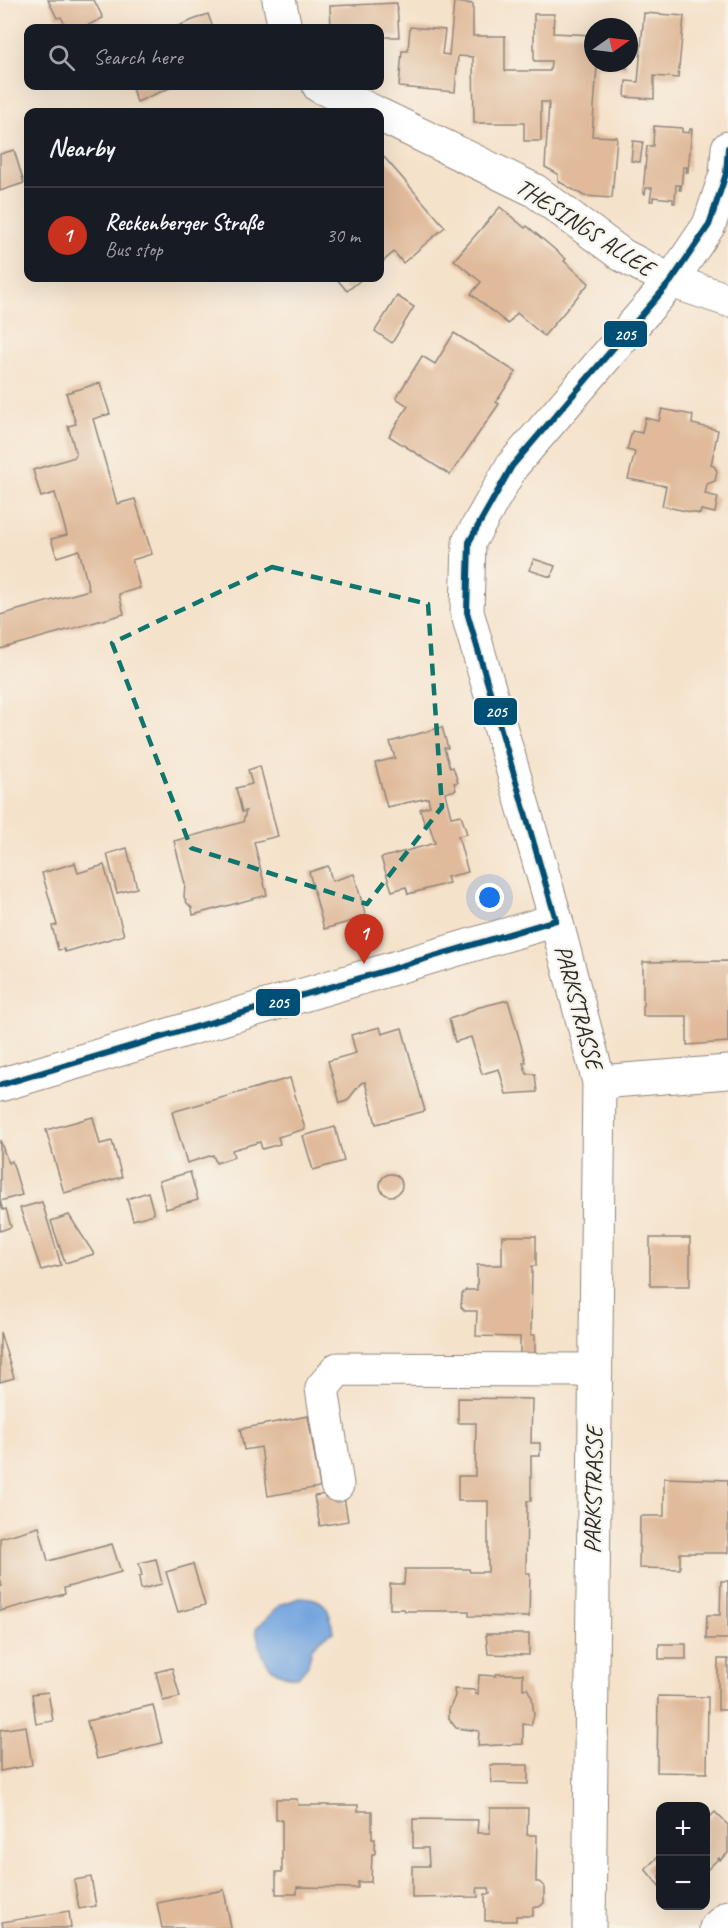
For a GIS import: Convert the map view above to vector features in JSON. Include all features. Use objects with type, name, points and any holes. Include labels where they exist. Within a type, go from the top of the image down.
[{"type":"street","points":[[279,0],[284,24]]},
{"type":"street","points":[[327,90],[366,108]]},
{"type":"street","name":"THESINGS ALLEE","points":[[384,117],[534,190],[622,255],[671,281],[728,300]]},
{"type":"street","name":"PARKSTRASSE","points":[[589,1928],[599,1082],[556,920],[467,612],[469,542],[512,466],[671,281],[709,225],[726,174],[728,148]]},
{"type":"street","points":[[0,1085],[556,920]]},
{"type":"street","points":[[599,1082],[728,1072]]},
{"type":"street","points":[[337,1485],[322,1388],[338,1369],[594,1370]]},
{"type":"street","points":[[716,1928],[728,1917]]},
{"type":"highlighted area","points":[[272,567],[428,604],[442,807],[367,904],[191,848],[112,643]]},
{"type":"water","points":[[302,1597],[317,1600],[326,1607],[333,1632],[312,1648],[308,1665],[298,1677],[287,1676],[279,1673],[267,1663],[260,1648],[256,1629],[280,1605]]},
{"type":"building","points":[[48,0],[94,0],[103,18],[90,24],[65,24],[61,17],[57,18]]},
{"type":"building","points":[[454,2],[473,4],[473,36],[505,36],[505,71],[550,71],[551,61],[534,61],[534,14],[554,14],[553,33],[584,35],[584,72],[597,72],[592,136],[617,137],[612,198],[584,196],[558,181],[558,174],[545,167],[549,102],[541,102],[541,141],[524,141],[524,123],[474,123],[473,57],[458,56],[455,92],[399,87],[402,51],[408,51],[410,27],[445,30],[442,54],[449,55]]},
{"type":"building","points":[[397,3],[399,37],[384,37],[384,24],[331,24],[330,6]]},
{"type":"building","points":[[644,13],[684,16],[678,78],[654,76],[654,99],[625,97],[626,81],[638,82]]},
{"type":"building","points":[[208,14],[212,24],[183,24]]},
{"type":"building","points":[[132,90],[165,90],[137,102]]},
{"type":"building","points":[[654,126],[682,128],[682,132],[689,133],[692,129],[688,172],[686,172],[687,167],[683,167],[681,190],[679,190],[680,185],[676,185],[675,203],[673,199],[653,197],[653,201],[650,201],[652,188],[646,188],[645,194],[643,193],[647,146],[653,146]]},
{"type":"building","points":[[633,141],[643,142],[640,162],[631,161]]},
{"type":"building","points":[[14,150],[24,183],[0,191],[0,154]]},
{"type":"building","points":[[384,157],[445,227],[403,263],[394,252],[384,261]]},
{"type":"building","points":[[500,207],[566,259],[564,261],[589,283],[544,336],[517,313],[508,324],[471,294],[481,282],[454,260]]},
{"type":"building","points":[[339,282],[358,282],[347,291]]},
{"type":"building","points":[[397,296],[414,307],[392,343],[375,331]]},
{"type":"building","points":[[454,333],[516,372],[496,402],[499,404],[450,475],[389,436],[408,406],[396,398],[422,356],[435,364]]},
{"type":"building","points":[[100,383],[110,414],[93,419],[117,504],[135,499],[152,554],[132,560],[140,588],[119,594],[124,614],[0,649],[0,615],[89,590],[79,550],[57,557],[51,539],[67,535],[55,493],[41,497],[33,470],[75,457],[68,426],[76,424],[66,393]]},
{"type":"building","points":[[662,409],[693,415],[692,424],[718,430],[711,465],[717,471],[715,481],[707,484],[705,494],[718,497],[715,513],[701,510],[700,514],[662,506],[666,486],[628,479],[635,452],[627,450],[632,431],[642,433],[645,418],[659,421]]},
{"type":"building","points":[[534,559],[555,566],[551,577],[529,570]]},
{"type":"building","points":[[442,727],[448,748],[444,748],[450,768],[453,767],[458,782],[454,783],[456,790],[445,793],[451,817],[461,815],[467,834],[458,836],[468,872],[447,877],[449,883],[408,894],[406,887],[392,891],[381,858],[435,843],[429,824],[425,825],[420,809],[430,806],[428,798],[387,807],[375,763],[395,758],[390,742]]},
{"type":"building","points":[[260,766],[278,836],[254,842],[267,895],[193,915],[192,908],[184,897],[185,884],[174,841],[243,822],[246,811],[242,812],[236,788],[252,784],[248,770]]},
{"type":"building","points":[[127,848],[137,888],[117,893],[107,854]]},
{"type":"building","points":[[75,863],[78,873],[104,865],[124,935],[65,952],[64,949],[58,950],[52,926],[57,925],[42,873]]},
{"type":"building","points":[[328,866],[332,881],[354,874],[366,917],[324,929],[309,872]]},
{"type":"building","points":[[728,961],[728,1042],[687,1045],[687,1016],[643,1016],[643,962]]},
{"type":"building","points":[[508,1000],[526,1062],[523,1063],[527,1074],[535,1074],[537,1092],[506,1094],[499,1069],[482,1074],[471,1037],[455,1042],[449,1019],[476,1008]]},
{"type":"building","points":[[380,1027],[382,1034],[402,1028],[425,1111],[376,1124],[365,1082],[361,1083],[347,1101],[340,1103],[328,1061],[356,1053],[351,1035]]},
{"type":"building","points":[[290,1078],[305,1129],[278,1137],[280,1144],[262,1149],[260,1142],[232,1150],[234,1157],[216,1163],[213,1155],[187,1163],[172,1112]]},
{"type":"building","points":[[93,1117],[100,1144],[112,1141],[122,1177],[64,1193],[46,1130]]},
{"type":"building","points":[[335,1127],[344,1161],[313,1170],[303,1136]]},
{"type":"building","points":[[0,1140],[8,1163],[12,1161],[22,1195],[0,1201]]},
{"type":"building","points":[[190,1172],[198,1200],[166,1209],[159,1181]]},
{"type":"building","points":[[387,1174],[395,1174],[402,1181],[402,1189],[395,1196],[387,1196],[380,1189],[380,1181]]},
{"type":"building","points":[[148,1192],[154,1214],[133,1220],[127,1199]]},
{"type":"building","points":[[0,1201],[3,1210],[6,1209],[11,1227],[0,1231]]},
{"type":"building","points":[[42,1202],[61,1265],[41,1270],[20,1208]]},
{"type":"building","points":[[69,1215],[94,1254],[65,1263],[51,1221]]},
{"type":"building","points":[[502,1236],[536,1236],[536,1266],[532,1266],[531,1335],[535,1335],[535,1358],[520,1358],[520,1337],[476,1336],[477,1311],[465,1311],[461,1307],[462,1294],[466,1290],[477,1290],[477,1265],[502,1265]]},
{"type":"building","points":[[650,1238],[690,1238],[690,1286],[650,1286]]},
{"type":"building","points":[[0,1332],[14,1378],[0,1382]]},
{"type":"building","points":[[458,1398],[532,1399],[531,1443],[540,1443],[540,1456],[531,1456],[531,1501],[527,1501],[526,1573],[530,1573],[529,1617],[469,1616],[469,1611],[390,1609],[390,1584],[404,1584],[405,1569],[469,1569],[470,1572],[488,1572],[488,1501],[458,1501],[458,1476],[475,1476],[476,1423],[458,1423]]},
{"type":"building","points":[[308,1416],[320,1487],[268,1496],[261,1447],[244,1450],[240,1429]]},
{"type":"building","points":[[664,1478],[728,1480],[728,1553],[680,1553],[680,1569],[639,1568],[640,1516],[664,1516]]},
{"type":"building","points":[[343,1491],[348,1521],[320,1526],[314,1496]]},
{"type":"building","points":[[39,1527],[48,1561],[112,1544],[121,1572],[64,1588],[65,1594],[0,1611],[0,1587],[2,1586],[0,1538]]},
{"type":"building","points":[[156,1559],[162,1584],[141,1589],[139,1577],[142,1576],[139,1563]]},
{"type":"building","points":[[193,1564],[205,1605],[178,1612],[166,1572]]},
{"type":"building","points":[[721,1581],[728,1581],[728,1639],[706,1639],[707,1615],[720,1615]]},
{"type":"building","points":[[486,1634],[529,1634],[529,1655],[488,1654]]},
{"type":"building","points":[[659,1644],[686,1644],[686,1659],[659,1659]]},
{"type":"building","points":[[718,1659],[728,1659],[728,1710],[718,1710]]},
{"type":"building","points":[[172,1668],[180,1697],[163,1701],[156,1672]]},
{"type":"building","points":[[496,1674],[523,1674],[523,1689],[527,1688],[532,1698],[534,1715],[531,1725],[523,1724],[523,1744],[478,1746],[479,1731],[456,1728],[449,1719],[449,1710],[455,1696],[454,1689],[475,1690],[475,1694],[478,1694],[479,1675],[496,1676]]},
{"type":"building","points":[[48,1692],[53,1721],[36,1724],[32,1694]]},
{"type":"building","points":[[658,1696],[708,1697],[707,1773],[657,1772]]},
{"type":"building","points":[[153,1705],[162,1743],[97,1759],[87,1721]]},
{"type":"building","points":[[26,1726],[32,1765],[0,1771],[0,1730]]},
{"type":"building","points":[[490,1765],[528,1765],[528,1784],[492,1783]]},
{"type":"building","points":[[276,1799],[297,1799],[298,1805],[358,1805],[358,1811],[372,1811],[372,1839],[375,1839],[375,1854],[372,1854],[371,1882],[358,1882],[358,1888],[297,1887],[297,1894],[276,1894],[276,1872],[282,1872],[282,1820],[276,1820]]},
{"type":"building","points":[[490,1808],[528,1808],[527,1835],[537,1835],[536,1882],[544,1886],[544,1903],[539,1907],[533,1907],[533,1916],[516,1916],[516,1921],[485,1921],[485,1894],[490,1894],[489,1888],[477,1888],[478,1897],[412,1898],[412,1866],[429,1866],[428,1848],[413,1848],[413,1819],[478,1820],[477,1833],[490,1833]]},
{"type":"building","points":[[715,1812],[728,1825],[728,1853],[710,1867],[710,1856],[710,1817]]},
{"type":"building","points":[[656,1859],[656,1882],[645,1869]]},
{"type":"building","points":[[91,1877],[96,1906],[79,1909],[74,1880]]},
{"type":"building","points":[[224,1890],[231,1928],[162,1928],[157,1903]]},
{"type":"building","points":[[69,1911],[71,1928],[3,1928],[2,1922]]},
{"type":"transit line","name":"205","points":[[556,920],[467,612],[469,542],[512,466],[671,281],[709,225],[726,174],[728,148]]},
{"type":"transit line","name":"205","points":[[0,1085],[556,920]]},
{"type":"place","name":"Reckenberger Straße","points":[[364,964]]}]
